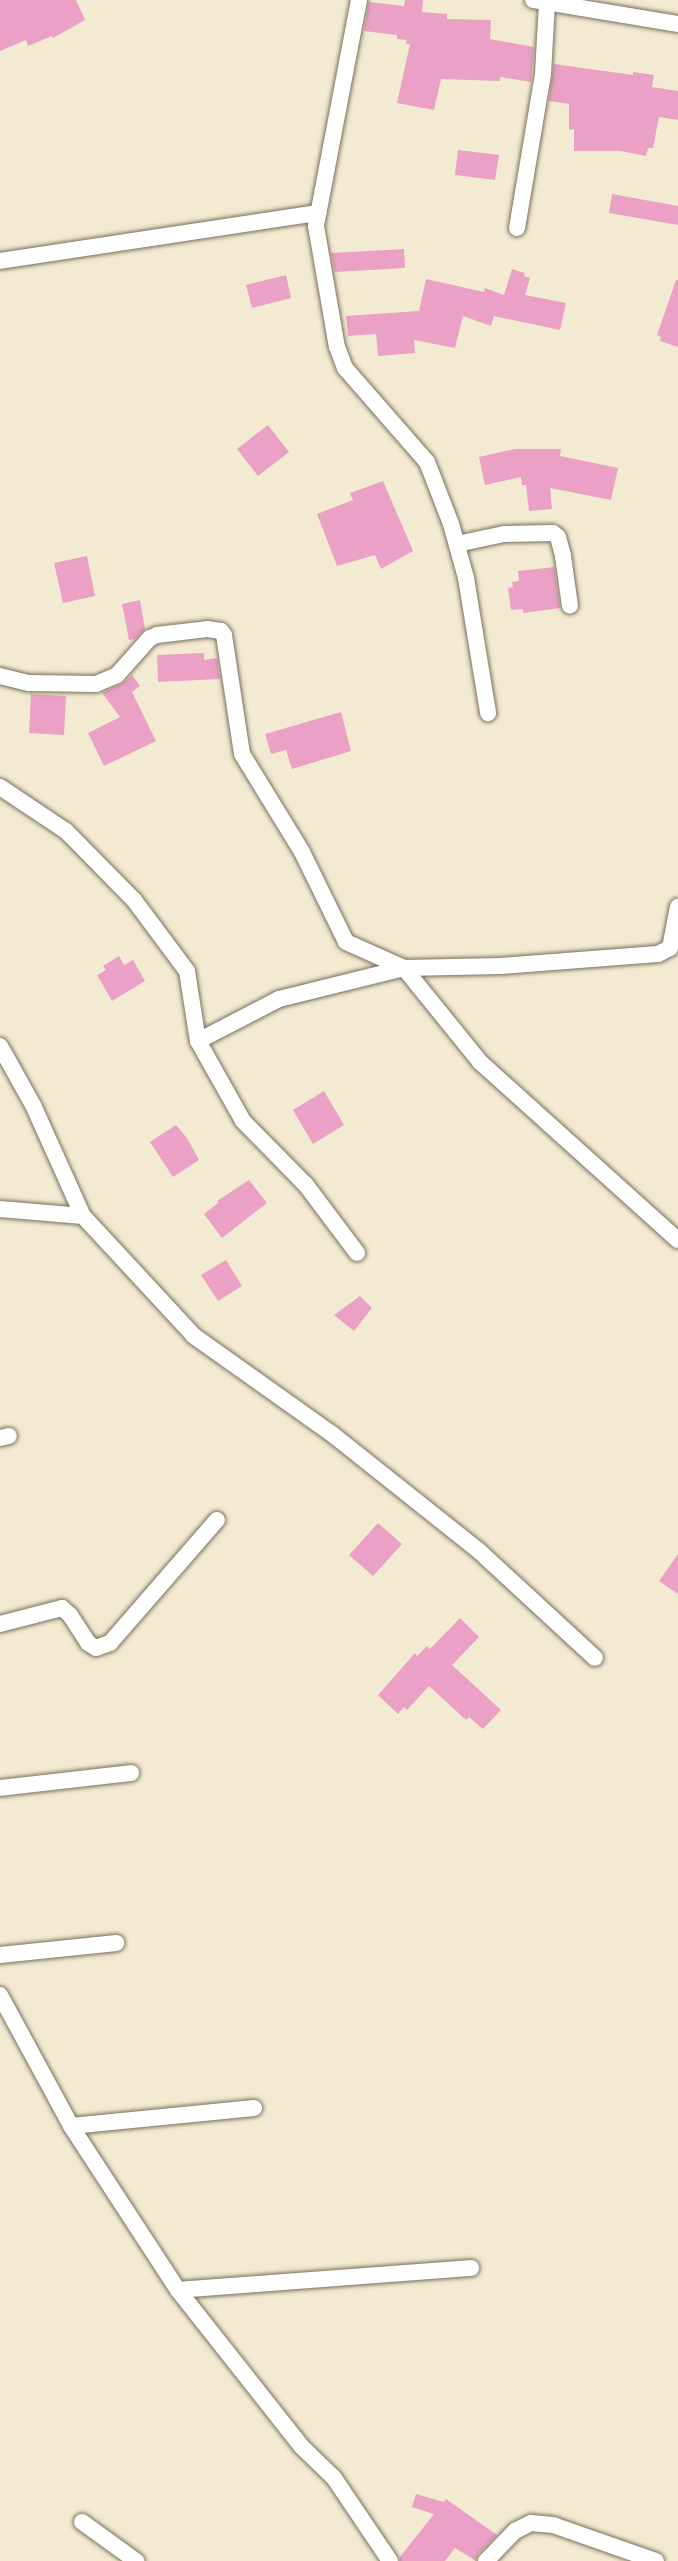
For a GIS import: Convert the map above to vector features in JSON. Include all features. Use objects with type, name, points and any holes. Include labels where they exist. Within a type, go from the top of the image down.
[{"type":"street","points":[[360,0],[316,226],[337,346],[345,368],[427,462],[457,544],[472,612],[488,713]]},
{"type":"street","points":[[517,228],[543,74],[540,1],[580,4],[678,24]]},
{"type":"street","points":[[0,261],[318,213]]},
{"type":"street","points":[[457,544],[504,534],[553,533],[558,537],[570,606]]},
{"type":"street","points":[[0,676],[29,683],[96,684],[117,675],[144,645],[157,635],[207,629],[221,631],[224,635],[242,754],[302,852],[346,942],[404,968],[480,1062],[678,1240]]},
{"type":"street","points":[[0,787],[66,831],[135,900],[187,971],[198,1041],[243,1121],[306,1185],[357,1253]]},
{"type":"street","points":[[198,1041],[279,999],[404,968],[501,966],[658,954],[670,948],[678,907]]},
{"type":"street","points":[[0,1046],[33,1105],[83,1216],[194,1336],[332,1434],[478,1550],[595,1658]]},
{"type":"street","points":[[0,1209],[83,1216]]},
{"type":"street","points":[[0,1624],[62,1608],[70,1615],[88,1643],[96,1648],[110,1643],[217,1520]]},
{"type":"street","points":[[0,1788],[131,1773]]},
{"type":"street","points":[[0,1955],[116,1943]]},
{"type":"street","points":[[0,1995],[71,2126],[178,2290],[301,2446],[334,2478],[390,2561]]},
{"type":"street","points":[[71,2126],[254,2108]]},
{"type":"street","points":[[178,2290],[471,2268]]},
{"type":"street","points":[[82,2522],[136,2561]]},
{"type":"street","points":[[486,2561],[515,2531],[531,2523],[553,2525],[656,2561]]},
{"type":"building","points":[[0,0],[76,0],[85,20],[53,38],[52,36],[28,46],[26,40],[0,51]]},
{"type":"building","points":[[405,0],[423,0],[422,12],[447,14],[447,19],[491,20],[490,39],[534,47],[531,82],[500,77],[500,81],[441,79],[434,110],[397,103],[410,44],[406,44],[407,40],[397,39],[397,35],[364,31],[369,2],[404,6]]},
{"type":"building","points":[[554,64],[633,75],[633,72],[654,75],[652,87],[678,91],[678,120],[659,117],[653,148],[648,148],[646,156],[621,151],[574,151],[574,129],[569,130],[569,104],[549,101]]},
{"type":"building","points":[[458,150],[499,155],[495,180],[455,175]]},
{"type":"building","points":[[612,194],[678,206],[678,225],[609,213]]},
{"type":"building","points":[[404,249],[405,268],[335,272],[331,253]]},
{"type":"building","points":[[512,269],[525,273],[524,276],[530,278],[525,295],[566,303],[560,330],[494,316],[491,326],[463,316],[455,348],[414,340],[415,353],[378,356],[376,334],[348,336],[346,316],[419,311],[426,279],[484,292],[485,288],[504,295]]},
{"type":"building","points":[[286,275],[291,298],[252,308],[246,285]]},
{"type":"building","points":[[676,280],[678,280],[678,347],[660,341],[661,337],[657,335]]},
{"type":"building","points":[[268,425],[289,452],[258,476],[237,449]]},
{"type":"building","points":[[515,449],[561,449],[560,456],[618,468],[611,500],[550,488],[552,509],[529,511],[526,485],[522,485],[521,477],[485,485],[479,457]]},
{"type":"building","points":[[383,481],[413,551],[381,569],[375,555],[337,566],[317,514],[353,500],[350,493]]},
{"type":"building","points":[[87,556],[95,596],[63,603],[54,563]]},
{"type":"building","points":[[554,567],[560,608],[523,613],[523,609],[511,610],[508,588],[513,587],[512,582],[519,581],[518,571]]},
{"type":"building","points":[[140,600],[145,629],[135,639],[129,640],[122,604]]},
{"type":"building","points":[[204,653],[204,660],[217,658],[220,679],[158,682],[157,655]]},
{"type":"building","points":[[132,675],[140,686],[132,692],[156,741],[104,766],[88,733],[120,717],[102,693],[122,684]]},
{"type":"building","points":[[31,694],[66,696],[64,735],[29,733]]},
{"type":"building","points":[[341,712],[351,751],[292,769],[286,750],[271,754],[265,734]]},
{"type":"building","points":[[119,956],[124,965],[133,960],[145,981],[112,1001],[97,975],[106,970],[103,966]]},
{"type":"building","points":[[324,1091],[344,1125],[313,1144],[293,1110]]},
{"type":"building","points":[[176,1125],[187,1138],[199,1160],[173,1177],[150,1142]]},
{"type":"building","points":[[249,1180],[267,1203],[222,1238],[204,1214],[218,1203],[217,1201]]},
{"type":"building","points":[[226,1260],[242,1286],[218,1301],[201,1275]]},
{"type":"building","points":[[360,1296],[372,1308],[354,1331],[334,1315]]},
{"type":"building","points":[[378,1523],[402,1544],[373,1576],[349,1555]]},
{"type":"building","points":[[678,1554],[678,1594],[659,1581]]},
{"type":"building","points":[[460,1618],[479,1637],[452,1665],[501,1710],[483,1729],[469,1717],[466,1720],[429,1686],[407,1710],[404,1707],[398,1714],[378,1695],[415,1653],[417,1656],[427,1646],[430,1649]]},
{"type":"building","points":[[416,2494],[444,2502],[446,2499],[497,2535],[478,2554],[476,2561],[455,2548],[445,2561],[400,2561],[400,2557],[434,2514],[412,2507]]}]
